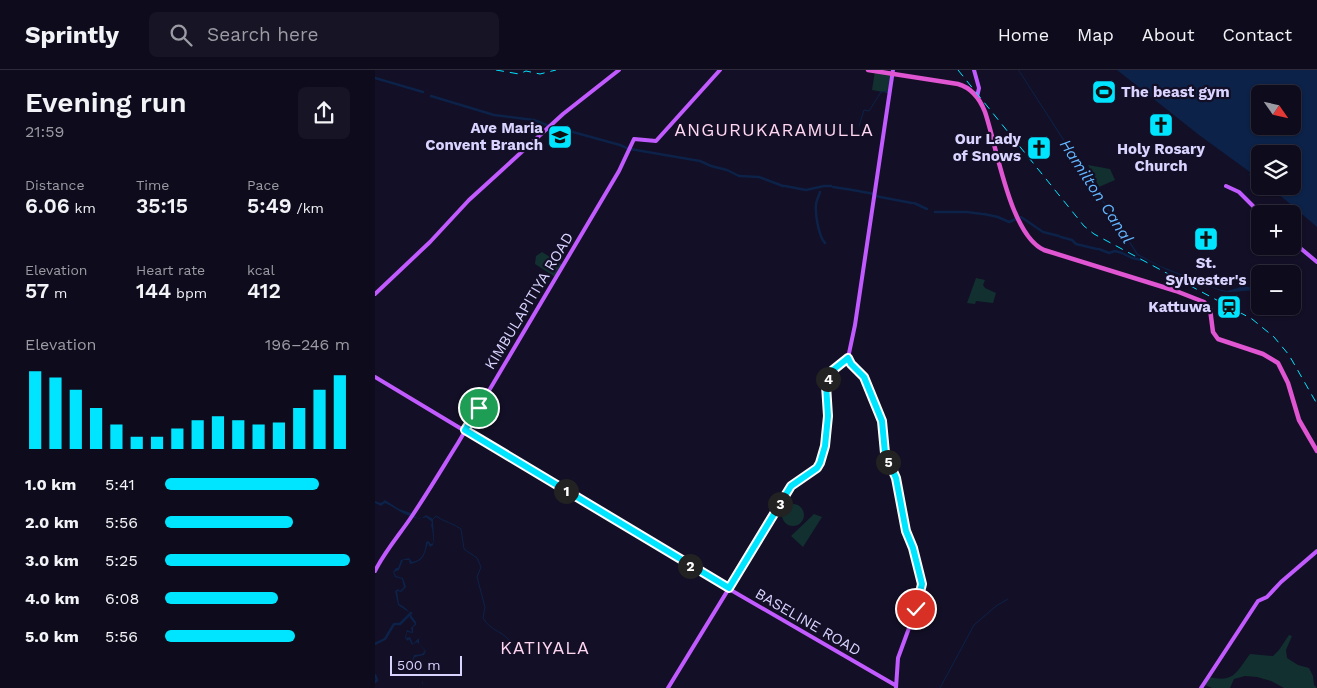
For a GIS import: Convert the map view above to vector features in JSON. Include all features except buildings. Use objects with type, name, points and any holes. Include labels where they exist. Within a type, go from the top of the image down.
[{"type":"highway","points":[[868,70],[893,72]]},
{"type":"highway","points":[[877,70],[964,85],[977,95],[988,117],[1016,214],[1033,241],[1040,247],[1053,252],[1181,291],[1207,302],[1211,308],[1217,336],[1222,340],[1270,356],[1282,366],[1290,383],[1300,420],[1317,450]]},
{"type":"main road","points":[[375,294],[502,170],[563,114],[619,70]]},
{"type":"main road","name":"KIMBULAPITIYA ROAD","points":[[375,571],[382,557],[412,517],[465,430],[619,172],[635,138],[656,141],[720,70]]},
{"type":"main road","points":[[974,70],[979,88],[977,95]]},
{"type":"main road","points":[[893,72],[855,325],[848,358],[851,364],[864,377],[883,425],[885,453],[896,478],[906,531],[913,548],[922,584],[914,616],[898,658],[896,686]]},
{"type":"main road","points":[[1226,186],[1239,192],[1252,205]]},
{"type":"main road","points":[[1301,249],[1317,262]]},
{"type":"main road","points":[[669,688],[791,486],[817,468],[820,463],[825,446],[828,416],[826,385],[833,370],[848,358]]},
{"type":"main road","name":"BASELINE ROAD","points":[[375,377],[896,686]]},
{"type":"main road","points":[[1201,688],[1258,601],[1267,597],[1281,582],[1317,551]]},
{"type":"green space","points":[[875,71],[893,74],[888,93],[872,90]]},
{"type":"green space","points":[[1088,165],[1110,169],[1115,180],[1099,187]]},
{"type":"green space","points":[[542,252],[563,265],[555,277],[535,264],[536,256]]},
{"type":"green space","points":[[976,278],[985,280],[983,285],[985,288],[996,293],[993,303],[976,301],[975,304],[967,303]]},
{"type":"green space","points":[[789,504],[797,504],[804,511],[804,519],[797,526],[789,526],[782,519],[782,511]]},
{"type":"green space","points":[[814,514],[822,517],[803,547],[791,536]]},
{"type":"green space","points":[[1289,635],[1292,636],[1286,650],[1287,658],[1298,665],[1309,668],[1313,676],[1314,685],[1317,688],[1284,688],[1271,681],[1245,676],[1234,679],[1230,688],[1212,688],[1205,685],[1209,677],[1230,677],[1238,671],[1250,654],[1273,656]]},
{"type":"water","name":"Hamilton Canal","points":[[1018,70],[1138,254],[1158,265],[1218,289],[1227,291],[1244,286],[1251,287],[1251,291],[1230,292],[1221,291],[1167,270],[1137,255]]},
{"type":"water","points":[[1117,70],[1317,70],[1317,227],[1301,213],[1301,205],[1291,205],[1280,195],[1301,195],[1301,145],[1251,145],[1251,173],[1199,135]]},
{"type":"water","points":[[385,500],[417,518],[411,517],[385,503],[381,506],[375,503],[375,501],[381,503]]},
{"type":"water","points":[[426,515],[433,519],[434,535],[433,545],[430,547],[428,543],[424,555],[415,563],[410,564],[409,560],[403,560],[399,570],[394,572],[396,576],[403,578],[406,587],[401,592],[397,591],[399,604],[405,607],[409,613],[398,605],[395,591],[398,589],[400,591],[404,587],[402,579],[395,577],[393,572],[398,568],[401,560],[409,558],[412,562],[419,559],[424,552],[426,542],[433,543],[432,522],[426,517],[422,518]]},
{"type":"water","points":[[410,613],[416,625],[413,627],[413,633],[407,632],[406,638],[410,637],[413,644],[419,639],[419,644],[426,651],[424,655],[415,657],[412,662],[419,668],[422,676],[411,663],[414,655],[422,654],[425,651],[417,642],[412,645],[409,639],[408,641],[405,638],[407,630],[412,632],[411,628],[415,624],[410,618]]},
{"type":"waterway","points":[[375,78],[423,92]]},
{"type":"waterway","points":[[859,126],[864,110],[869,111],[881,92],[889,91]]},
{"type":"waterway","points":[[431,96],[494,115],[534,120],[549,126]]},
{"type":"waterway","points":[[551,126],[629,149]]},
{"type":"waterway","points":[[630,149],[700,161],[739,176],[759,177],[783,186]]},
{"type":"waterway","points":[[785,186],[806,190],[831,186]]},
{"type":"waterway","points":[[833,187],[846,189]]},
{"type":"waterway","points":[[847,189],[874,194]]},
{"type":"waterway","points":[[820,192],[816,203],[816,214],[819,231],[825,243]]},
{"type":"waterway","points":[[875,196],[912,203]]},
{"type":"waterway","points":[[914,203],[927,209]]},
{"type":"waterway","points":[[935,212],[966,212]]},
{"type":"waterway","points":[[967,212],[982,214]]},
{"type":"waterway","points":[[984,214],[1009,222],[1016,219]]},
{"type":"waterway","points":[[1019,218],[1021,217],[1043,232],[1059,236]]},
{"type":"waterway","points":[[1061,237],[1072,240],[1076,244],[1097,249]]},
{"type":"waterway","name":"Hamilton Canal","points":[[1099,249],[1109,253],[1115,251],[1141,260]]},
{"type":"waterway","points":[[433,519],[436,516],[461,529],[464,549],[477,558],[481,567],[477,577],[485,607],[483,618],[489,626],[509,640],[505,644],[510,646],[510,650],[514,654]]},
{"type":"waterway","points":[[940,688],[974,625],[996,606],[1008,599]]},
{"type":"waterway","points":[[375,644],[385,639],[394,624],[400,624],[411,613]]},
{"type":"waterway","points":[[375,675],[377,680],[375,682]]},
{"type":"railway","points":[[496,70],[519,74],[526,71],[540,74],[556,70]]},
{"type":"railway","points":[[958,70],[1084,226],[1094,234],[1252,319],[1274,337],[1289,355],[1317,404]]},
{"type":"place","name":"The beast gym","points":[[1104,92]]},
{"type":"place","name":"Holy Rosary Church","points":[[1161,125]]},
{"type":"place","name":"Ave Maria Convent Branch","points":[[560,137]]},
{"type":"place","name":"Our Lady of Snows","points":[[1039,148]]},
{"type":"place","name":"St. Sylvester's","points":[[1206,239]]},
{"type":"place","name":"Kattuwa","points":[[1229,307]]},
{"type":"district","name":"ANGURUKARAMULLA","points":[[774,130]]},
{"type":"district","name":"KATIYALA","points":[[545,648]]},
{"type":"route","points":[[479,408],[465,430],[729,588],[791,486],[817,468],[820,463],[825,446],[828,416],[826,385],[833,370],[848,358],[851,364],[864,377],[882,421],[883,447],[896,478],[906,531],[916,557],[922,584],[916,609]]}]
